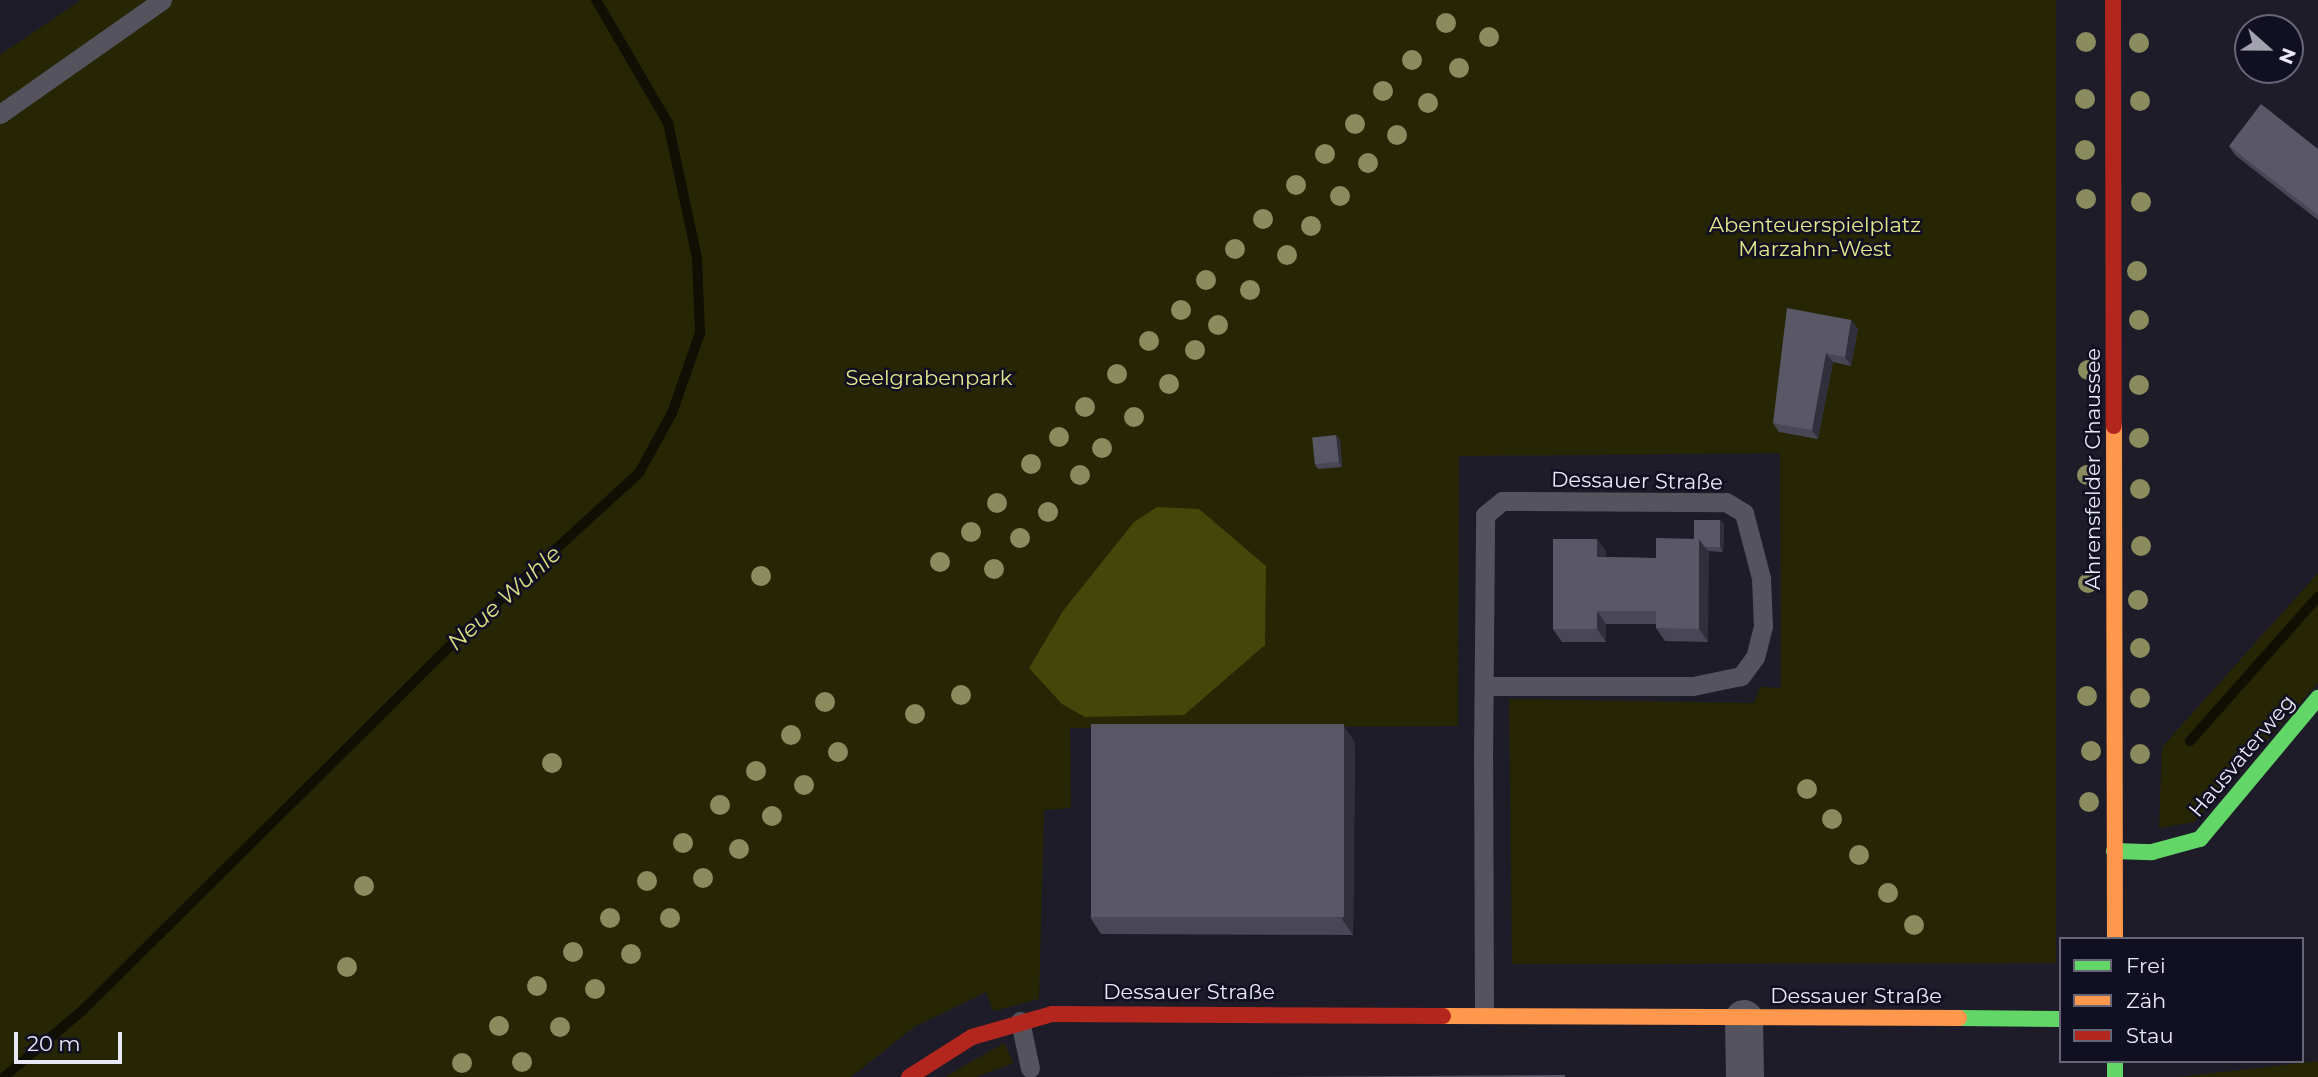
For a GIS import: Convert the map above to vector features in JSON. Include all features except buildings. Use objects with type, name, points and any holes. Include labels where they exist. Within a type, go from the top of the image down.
[{"type":"street","name":"Ahrensfelder Chaussee","points":[[2113,0],[2115,937]]},
{"type":"street","name":"Hausvaterweg","points":[[2114,850],[2152,852],[2200,839],[2318,698]]},
{"type":"street","name":"Dessauer Straße","points":[[909,1077],[972,1037],[1020,1021],[1052,1014],[1484,1014],[2059,1019]]},
{"type":"street","points":[[1744,1018],[1745,1077]]},
{"type":"lane","points":[[0,114],[162,0]]},
{"type":"lane","name":"Dessauer Straße","points":[[1484,686],[1693,686],[1741,676],[1755,657],[1763,626],[1761,578],[1744,513],[1726,502],[1502,501],[1485,515],[1484,686],[1484,1014]]},
{"type":"lane","points":[[1020,1021],[1030,1068]]},
{"type":"green space","points":[[81,0],[2056,0],[2056,963],[1512,964],[1509,699],[1754,703],[1760,687],[1781,688],[1780,453],[1459,456],[1458,726],[1070,728],[1071,808],[1044,810],[1039,999],[993,1011],[986,992],[914,1027],[851,1077],[0,1077],[0,55]]},
{"type":"green space","points":[[2318,573],[2318,683],[2194,822],[2159,828],[2162,747]]},
{"type":"green space","points":[[1004,1043],[1014,1063],[976,1077],[945,1077]]},
{"type":"green space","points":[[2318,1061],[2318,1077],[2177,1077],[2304,1063]]},
{"type":"shaded area","points":[[1157,507],[1199,509],[1266,566],[1265,645],[1184,715],[1085,717],[1062,704],[1029,668],[1063,611],[1134,522]]},
{"type":"waterway","name":"Neue Wuhle","points":[[4,1077],[84,1009],[454,642],[639,473],[672,413],[700,333],[697,258],[668,123],[596,0]]},
{"type":"waterway","points":[[2190,741],[2318,597]]},
{"type":"traffic: fast","points":[[2114,851],[2152,852],[2200,839],[2318,698]]},
{"type":"traffic: fast","points":[[1959,1018],[2059,1019]]},
{"type":"traffic: fast","points":[[2115,1063],[2115,1077]]},
{"type":"traffic: slow","points":[[2114,426],[2115,937]]},
{"type":"traffic: slow","points":[[1443,1016],[1959,1018]]},
{"type":"traffic: jam","points":[[2113,0],[2114,426]]},
{"type":"traffic: jam","points":[[909,1077],[972,1037],[1052,1014],[1443,1016]]},
{"type":"park label","name":"Abenteuerspielplatz Marzahn-West","points":[[1815,237]]},
{"type":"park label","name":"Seelgrabenpark","points":[[929,378]]}]
